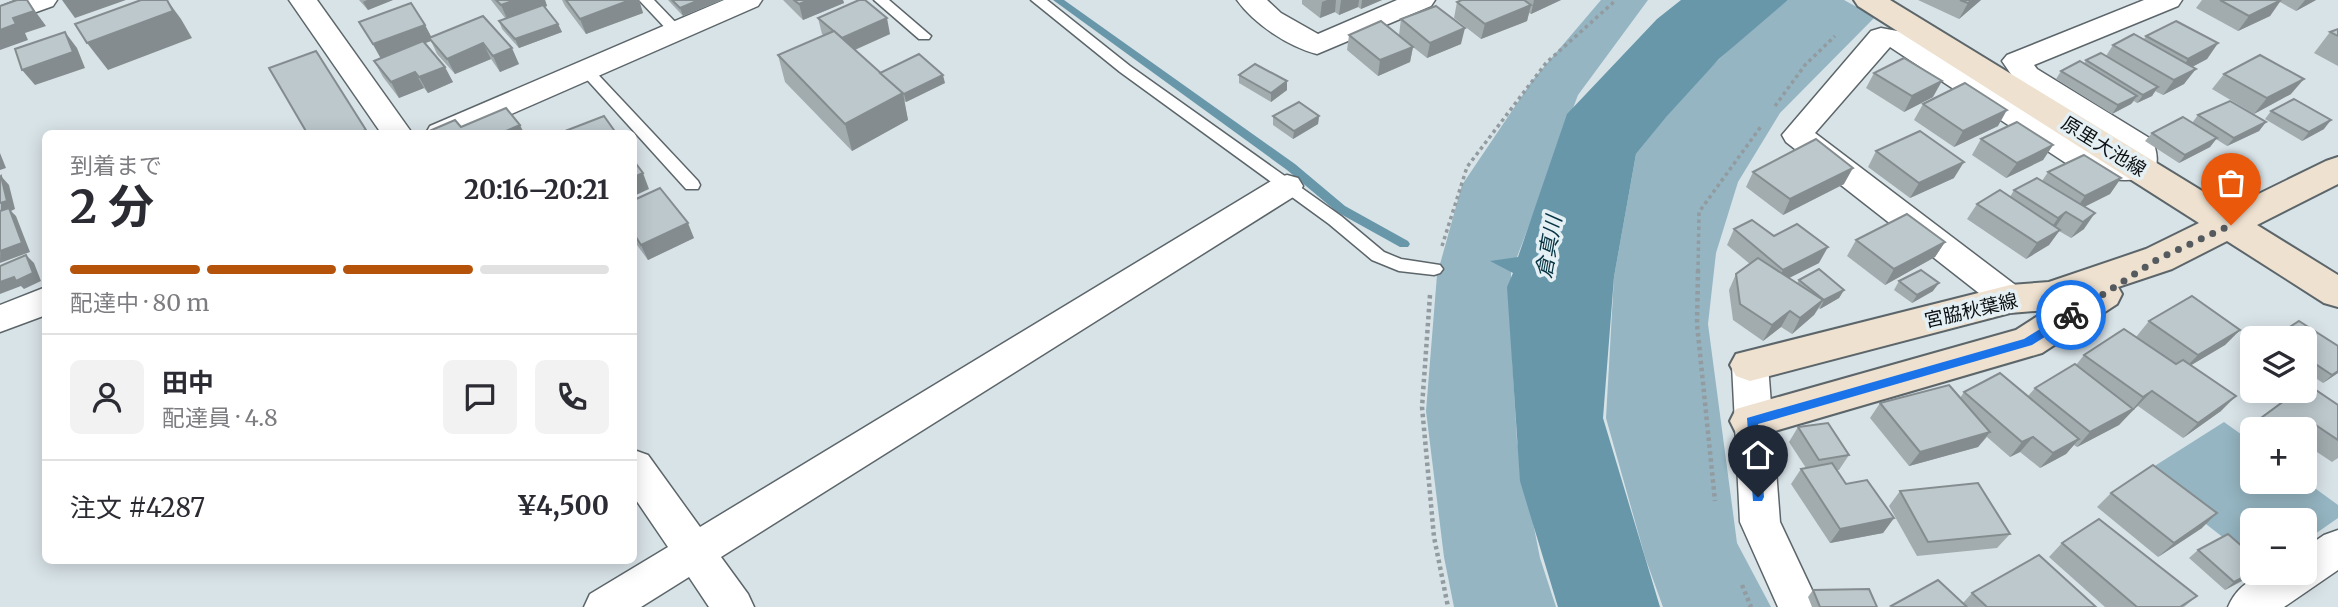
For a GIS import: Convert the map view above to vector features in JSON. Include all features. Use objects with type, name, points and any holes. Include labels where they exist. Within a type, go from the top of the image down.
[{"type":"street","points":[[0,17],[43,0]]},
{"type":"street","points":[[303,0],[395,130]]},
{"type":"street","points":[[448,130],[748,0]]},
{"type":"street","points":[[1251,0],[1271,19],[1317,45],[1421,0]]},
{"type":"street","name":"原里大池線","points":[[1869,0],[2338,293]]},
{"type":"street","points":[[2010,299],[1797,135],[1881,37],[1898,39],[2095,167],[2141,169],[2140,146],[2028,76],[2017,61],[2168,0]]},
{"type":"street","name":"宮脇秋葉線","points":[[1750,365],[2010,299],[2051,296],[2158,259],[2231,225],[2338,169]]},
{"type":"street","points":[[605,607],[1287,186]]},
{"type":"street","points":[[1751,421],[2028,342],[2158,259]]},
{"type":"street","points":[[0,319],[42,302]]},
{"type":"street","points":[[1750,365],[1751,421],[1760,522],[1799,607]]},
{"type":"street","points":[[637,470],[733,607]]},
{"type":"street","points":[[2317,562],[2338,548]]},
{"type":"street","points":[[2249,607],[2282,585]]},
{"type":"lane","points":[[646,0],[676,31]]},
{"type":"lane","points":[[881,0],[924,36]]},
{"type":"lane","points":[[1038,0],[1125,69],[1335,219],[1378,256],[1399,265],[1434,269]]},
{"type":"lane","points":[[586,70],[692,185]]},
{"type":"path","points":[[1448,607],[1434,537],[1422,407],[1431,278],[1467,167],[1546,63],[1616,0]]},
{"type":"path","points":[[1772,110],[1805,65],[1844,27]]},
{"type":"path","points":[[1716,508],[1697,324],[1699,212],[1764,122]]},
{"type":"path","points":[[1741,582],[1751,607]]},
{"type":"shaded area","points":[[1601,0],[1648,0],[1578,95],[1511,273],[1517,441],[1540,558],[1556,607],[1454,607],[1444,557],[1426,411],[1437,275],[1462,185],[1532,81]]},
{"type":"shaded area","points":[[1788,0],[1844,0],[1875,17],[1780,113],[1738,182],[1716,253],[1708,324],[1737,543],[1771,607],[1663,607],[1645,557],[1606,418],[1614,277],[1636,154],[1690,87],[1751,29]]},
{"type":"shaded area","points":[[2224,422],[2240,433],[2240,494],[2317,494],[2317,490],[2338,505],[2338,518],[2317,533],[2317,508],[2240,508],[2240,551],[2142,474]]},
{"type":"water","name":"倉真川","points":[[1681,0],[1788,0],[1719,59],[1636,154],[1614,277],[1603,418],[1660,607],[1558,607],[1520,481],[1507,287],[1513,273],[1490,261],[1518,257],[1567,114],[1657,19]]},
{"type":"building","points":[[17,0],[27,0],[34,11],[13,18],[16,24],[0,30],[0,6]]},
{"type":"building","points":[[141,0],[167,0],[173,11],[87,43],[75,24]]},
{"type":"building","points":[[496,0],[515,0],[501,5]]},
{"type":"building","points":[[566,0],[630,0],[580,19]]},
{"type":"building","points":[[672,0],[699,0],[680,8]]},
{"type":"building","points":[[859,0],[865,0],[887,18],[842,38],[818,18]]},
{"type":"building","points":[[1524,0],[1531,5],[1485,24],[1457,2]]},
{"type":"building","points":[[2220,0],[2281,0],[2249,16]]},
{"type":"building","points":[[411,3],[425,25],[373,44],[359,22]]},
{"type":"building","points":[[543,5],[558,24],[515,39],[499,21]]},
{"type":"building","points":[[1436,6],[1465,28],[1430,43],[1401,19]]},
{"type":"building","points":[[483,16],[512,48],[493,56],[483,43],[447,59],[429,38]]},
{"type":"building","points":[[1381,21],[1413,47],[1380,60],[1349,35]]},
{"type":"building","points":[[2176,21],[2218,43],[2188,59],[2146,36]]},
{"type":"building","points":[[834,31],[903,93],[845,124],[778,55]]},
{"type":"building","points":[[65,32],[73,52],[22,70],[15,49]]},
{"type":"building","points":[[2134,34],[2196,69],[2174,80],[2113,45]]},
{"type":"building","points":[[423,41],[445,67],[419,77],[415,72],[391,82],[374,61]]},
{"type":"building","points":[[316,51],[366,130],[305,130],[269,68]]},
{"type":"building","points":[[2101,53],[2158,87],[2143,95],[2086,60]]},
{"type":"building","points":[[919,54],[943,75],[904,94],[880,73]]},
{"type":"building","points":[[2260,55],[2304,79],[2267,98],[2224,74]]},
{"type":"building","points":[[1904,58],[1942,81],[1912,96],[1874,73]]},
{"type":"building","points":[[2080,61],[2137,96],[2118,105],[2061,71]]},
{"type":"building","points":[[1255,64],[1287,81],[1271,93],[1239,75]]},
{"type":"building","points":[[1965,83],[2007,110],[1963,131],[1923,104]]},
{"type":"building","points":[[2294,99],[2331,120],[2309,132],[2271,111]]},
{"type":"building","points":[[2230,101],[2266,122],[2234,138],[2198,115]]},
{"type":"building","points":[[1299,102],[1319,116],[1294,131],[1273,116]]},
{"type":"building","points":[[506,108],[520,125],[508,130],[432,130],[455,120],[461,127]]},
{"type":"building","points":[[604,116],[614,130],[568,130]]},
{"type":"building","points":[[2183,117],[2217,138],[2185,155],[2152,133]]},
{"type":"building","points":[[2017,122],[2053,145],[2017,163],[1981,139]]},
{"type":"building","points":[[1920,131],[1964,162],[1919,183],[1876,151]]},
{"type":"building","points":[[1816,139],[1853,168],[1790,199],[1753,172]]},
{"type":"building","points":[[2084,155],[2121,178],[2085,196],[2048,172]]},
{"type":"building","points":[[637,165],[643,173],[637,176]]},
{"type":"building","points":[[0,177],[7,201],[0,203]]},
{"type":"building","points":[[2037,178],[2095,213],[2083,222],[2066,212],[2058,218],[2014,190]]},
{"type":"building","points":[[660,188],[688,223],[641,245],[637,239],[637,199]]},
{"type":"building","points":[[2000,190],[2060,230],[2037,243],[1977,204]]},
{"type":"building","points":[[9,208],[22,243],[0,251],[0,211]]},
{"type":"building","points":[[1907,214],[1945,242],[1894,269],[1856,240]]},
{"type":"building","points":[[1752,220],[1774,236],[1797,224],[1828,247],[1783,270],[1734,229]]},
{"type":"building","points":[[26,255],[33,273],[16,281],[14,277],[0,282],[0,266]]},
{"type":"building","points":[[1758,258],[1823,300],[1800,318],[1790,311],[1772,325],[1740,304],[1736,274]]},
{"type":"building","points":[[1819,269],[1844,290],[1824,300],[1799,280]]},
{"type":"building","points":[[1921,270],[1939,283],[1917,295],[1899,281]]},
{"type":"building","points":[[2192,296],[2240,330],[2198,355],[2149,321]]},
{"type":"building","points":[[2299,321],[2307,326],[2291,326]]},
{"type":"building","points":[[2124,329],[2176,364],[2183,360],[2236,396],[2198,423],[2152,391],[2143,397],[2084,355]]},
{"type":"building","points":[[2317,333],[2338,346],[2338,371],[2332,375],[2317,365]]},
{"type":"building","points":[[2075,364],[2133,409],[2090,432],[2035,388]]},
{"type":"building","points":[[2000,373],[2079,439],[2053,453],[2033,437],[2022,442],[1964,392]]},
{"type":"building","points":[[1949,385],[1990,432],[1920,452],[1880,403]]},
{"type":"building","points":[[2317,391],[2338,405],[2338,440],[2317,426],[2317,417],[2262,417],[2281,403],[2317,403]]},
{"type":"building","points":[[1828,423],[1849,455],[1819,460],[1798,427]]},
{"type":"building","points":[[1832,463],[1846,484],[1867,480],[1894,518],[1840,529],[1801,469]]},
{"type":"building","points":[[2153,465],[2217,513],[2174,543],[2111,493]]},
{"type":"building","points":[[1978,483],[2010,534],[1928,542],[1900,491]]},
{"type":"building","points":[[2099,519],[2197,596],[2180,607],[2137,607],[2062,543]]},
{"type":"building","points":[[2228,534],[2240,544],[2240,579],[2234,582],[2198,550]]},
{"type":"building","points":[[2039,555],[2096,607],[1987,607],[1972,593]]},
{"type":"building","points":[[1938,580],[1967,607],[1891,606]]},
{"type":"building","points":[[1869,589],[1877,607],[1820,607],[1813,590]]},
{"type":"waterway","points":[[1058,0],[1291,167],[1341,209],[1404,244]]},
{"type":"way so far","points":[[2071,315],[2158,259],[2231,225]]},
{"type":"route","points":[[1758,497],[1751,421],[2028,342],[2071,315]]}]
